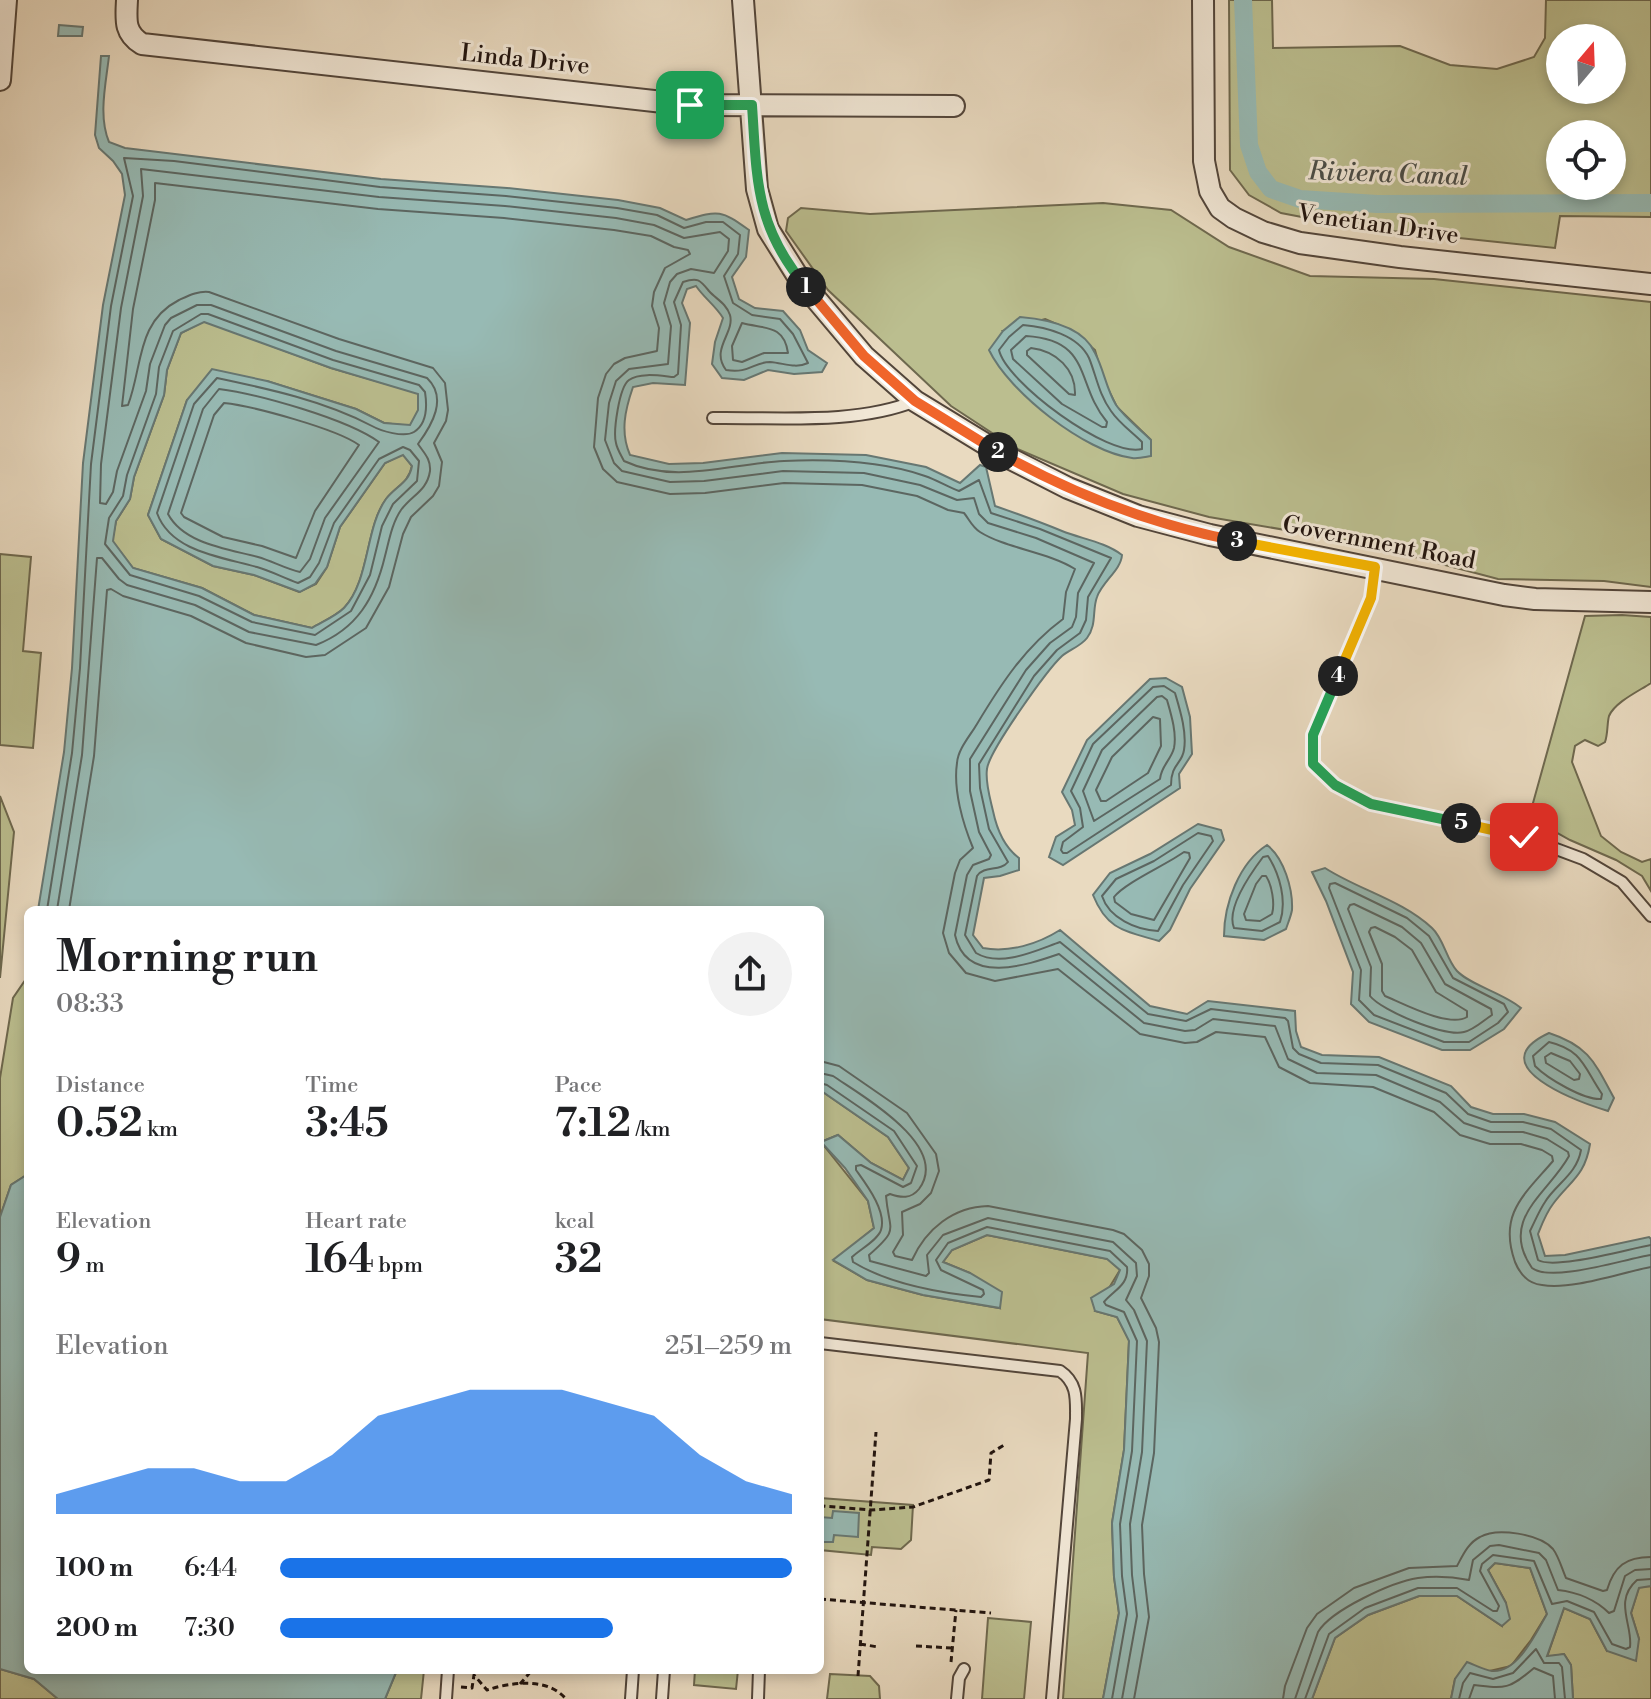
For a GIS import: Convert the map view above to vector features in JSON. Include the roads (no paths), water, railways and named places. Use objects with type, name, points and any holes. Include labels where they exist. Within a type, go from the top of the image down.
[{"type":"street","points":[[0,80],[6,0]]},
{"type":"street","name":"Linda Drive","points":[[127,0],[126,27],[131,37],[142,44],[690,105],[954,106]]},
{"type":"street","name":"Government Road","points":[[743,0],[757,189],[768,229],[800,280],[864,356],[915,401],[1030,469],[1138,516],[1210,535],[1504,595],[1535,599],[1651,602]]},
{"type":"street","name":"Venetian Drive","points":[[1203,0],[1204,161],[1210,191],[1220,208],[1234,218],[1263,232],[1300,243],[1651,284]]},
{"type":"lane","points":[[713,418],[859,415],[888,412],[915,401]]},
{"type":"lane","points":[[1375,567],[1371,598],[1313,735],[1313,764],[1335,785],[1371,804],[1524,837],[1583,859],[1622,882],[1651,916]]},
{"type":"lane","points":[[824,1343],[1060,1371],[1070,1377],[1076,1391],[1076,1419],[1052,1699]]},
{"type":"lane","points":[[957,1699],[961,1673]]},
{"type":"lane","points":[[446,1699],[448,1674]]},
{"type":"lane","points":[[631,1699],[633,1674]]},
{"type":"lane","points":[[662,1699],[664,1674]]},
{"type":"lane","points":[[758,1699],[759,1674]]},
{"type":"water","points":[[59,25],[83,27],[82,36],[58,36]]},
{"type":"water","points":[[101,56],[109,56],[104,121],[109,142],[125,148],[381,179],[618,200],[660,208],[686,220],[713,213],[725,215],[749,230],[746,257],[732,277],[739,299],[755,308],[783,311],[800,330],[808,350],[827,363],[822,372],[794,374],[768,370],[744,380],[722,378],[712,364],[723,318],[696,286],[687,289],[682,303],[690,323],[685,385],[653,383],[633,387],[625,421],[625,438],[630,455],[669,464],[782,453],[866,455],[926,467],[960,483],[980,465],[986,467],[995,506],[1101,544],[1122,555],[1097,597],[1092,628],[1087,638],[1062,656],[1044,677],[990,760],[987,779],[995,818],[1005,843],[1019,858],[1019,870],[984,878],[973,935],[983,948],[1003,949],[1033,943],[1060,930],[1150,1006],[1187,1014],[1208,1001],[1295,1011],[1301,1047],[1322,1055],[1379,1057],[1451,1086],[1471,1107],[1493,1114],[1524,1114],[1555,1122],[1590,1144],[1581,1171],[1551,1207],[1538,1234],[1545,1256],[1651,1239],[1651,1586],[1639,1588],[1631,1613],[1639,1639],[1636,1661],[1607,1651],[1590,1619],[1564,1608],[1547,1656],[1564,1654],[1571,1665],[1573,1699],[1451,1699],[1455,1679],[1467,1662],[1492,1671],[1510,1666],[1532,1641],[1547,1614],[1530,1568],[1495,1563],[1488,1570],[1506,1603],[1510,1619],[1502,1626],[1457,1596],[1419,1596],[1368,1615],[1335,1638],[1312,1699],[1103,1699],[1119,1613],[1112,1523],[1124,1450],[1129,1341],[1117,1317],[1095,1311],[1091,1298],[1114,1284],[1120,1270],[1107,1259],[987,1235],[952,1250],[943,1262],[970,1273],[1002,1292],[1000,1308],[923,1295],[867,1280],[833,1260],[874,1228],[868,1201],[824,1145],[824,1141],[838,1135],[871,1163],[903,1180],[909,1168],[888,1137],[824,1093],[824,906],[39,906],[64,752],[72,668],[83,463],[103,305],[125,195],[122,174],[99,148],[95,135]],"holes":[[[204,322],[331,368],[418,394],[418,410],[410,425],[384,423],[356,409],[267,381],[212,369],[187,400],[148,515],[161,539],[213,566],[254,575],[300,592],[315,584],[327,567],[340,527],[385,463],[403,455],[412,466],[405,480],[379,511],[359,583],[352,596],[344,608],[312,628],[254,615],[202,588],[133,568],[113,541],[116,521],[130,499],[134,477],[164,395],[167,370],[181,333]]]},
{"type":"water","points":[[1020,317],[1062,326],[1082,336],[1098,359],[1116,405],[1151,440],[1151,456],[1132,458],[1093,444],[1050,418],[1013,384],[989,350],[1003,331]]},
{"type":"water","points":[[1166,678],[1182,687],[1190,717],[1192,754],[1179,774],[1180,788],[1063,865],[1049,857],[1056,837],[1075,825],[1072,810],[1062,792],[1087,740],[1150,679]]},
{"type":"water","points":[[1198,824],[1221,830],[1224,840],[1190,889],[1170,930],[1159,941],[1118,927],[1104,916],[1093,895],[1110,873],[1150,854]]},
{"type":"water","points":[[1267,845],[1283,866],[1289,884],[1292,910],[1286,929],[1264,940],[1224,936],[1235,885],[1248,862]]},
{"type":"water","points":[[1325,868],[1420,918],[1436,933],[1457,971],[1521,1008],[1504,1029],[1470,1050],[1442,1050],[1369,1022],[1351,1004],[1353,972],[1312,872]]},
{"type":"water","points":[[1549,1033],[1582,1050],[1596,1065],[1614,1098],[1608,1111],[1558,1091],[1529,1070],[1524,1058],[1530,1045]]},
{"type":"water","points":[[24,1177],[24,1674],[395,1674],[385,1699],[58,1699],[34,1679],[0,1669],[0,1217],[11,1185]]},
{"type":"water","points":[[833,1511],[859,1513],[858,1537],[834,1535],[833,1542],[824,1542],[824,1517],[832,1518]]},
{"type":"waterway","name":"Riviera Canal","points":[[1243,0],[1249,145],[1258,172],[1271,189],[1300,199],[1377,204],[1651,203]]}]
